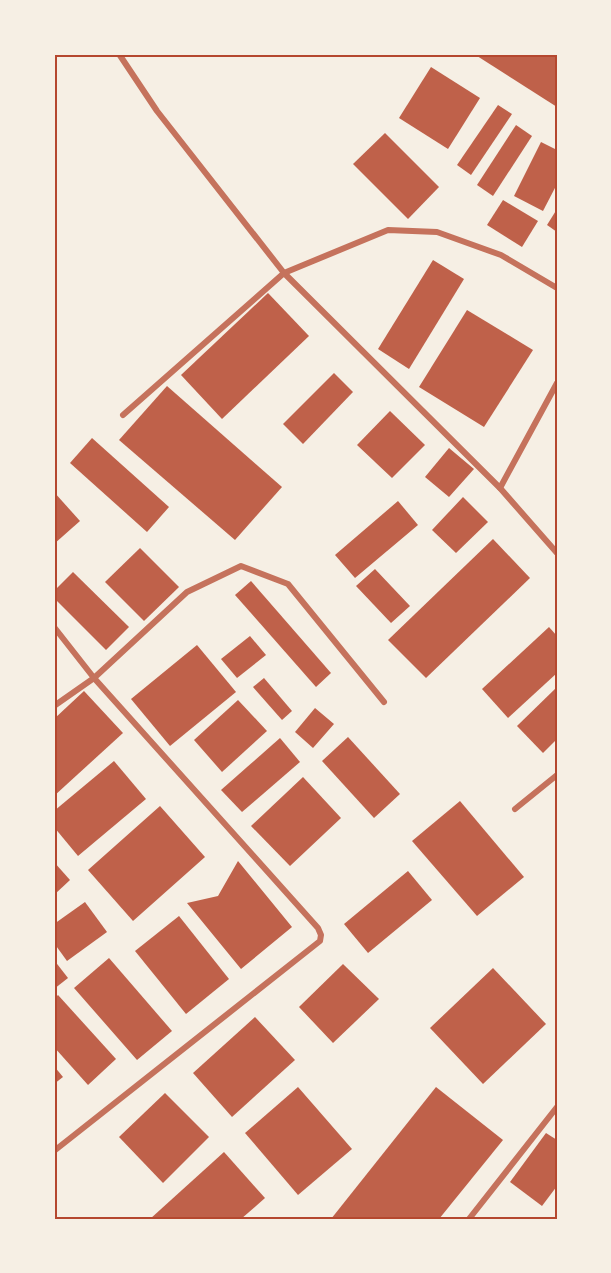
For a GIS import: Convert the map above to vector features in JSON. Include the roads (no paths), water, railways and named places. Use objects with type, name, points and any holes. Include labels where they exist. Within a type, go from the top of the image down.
[{"type":"street","points":[[119,54],[157,111],[284,273],[500,488],[557,553]]},
{"type":"street","points":[[123,415],[284,273],[388,230],[437,232],[501,255],[557,288]]},
{"type":"street","points":[[500,488],[557,383]]},
{"type":"street","points":[[54,706],[94,678],[187,592],[241,566],[288,584],[384,702]]},
{"type":"street","points":[[54,627],[94,678],[318,928],[321,935],[320,941],[54,1151]]},
{"type":"street","points":[[515,809],[557,775]]},
{"type":"street","points":[[469,1219],[557,1107]]}]
